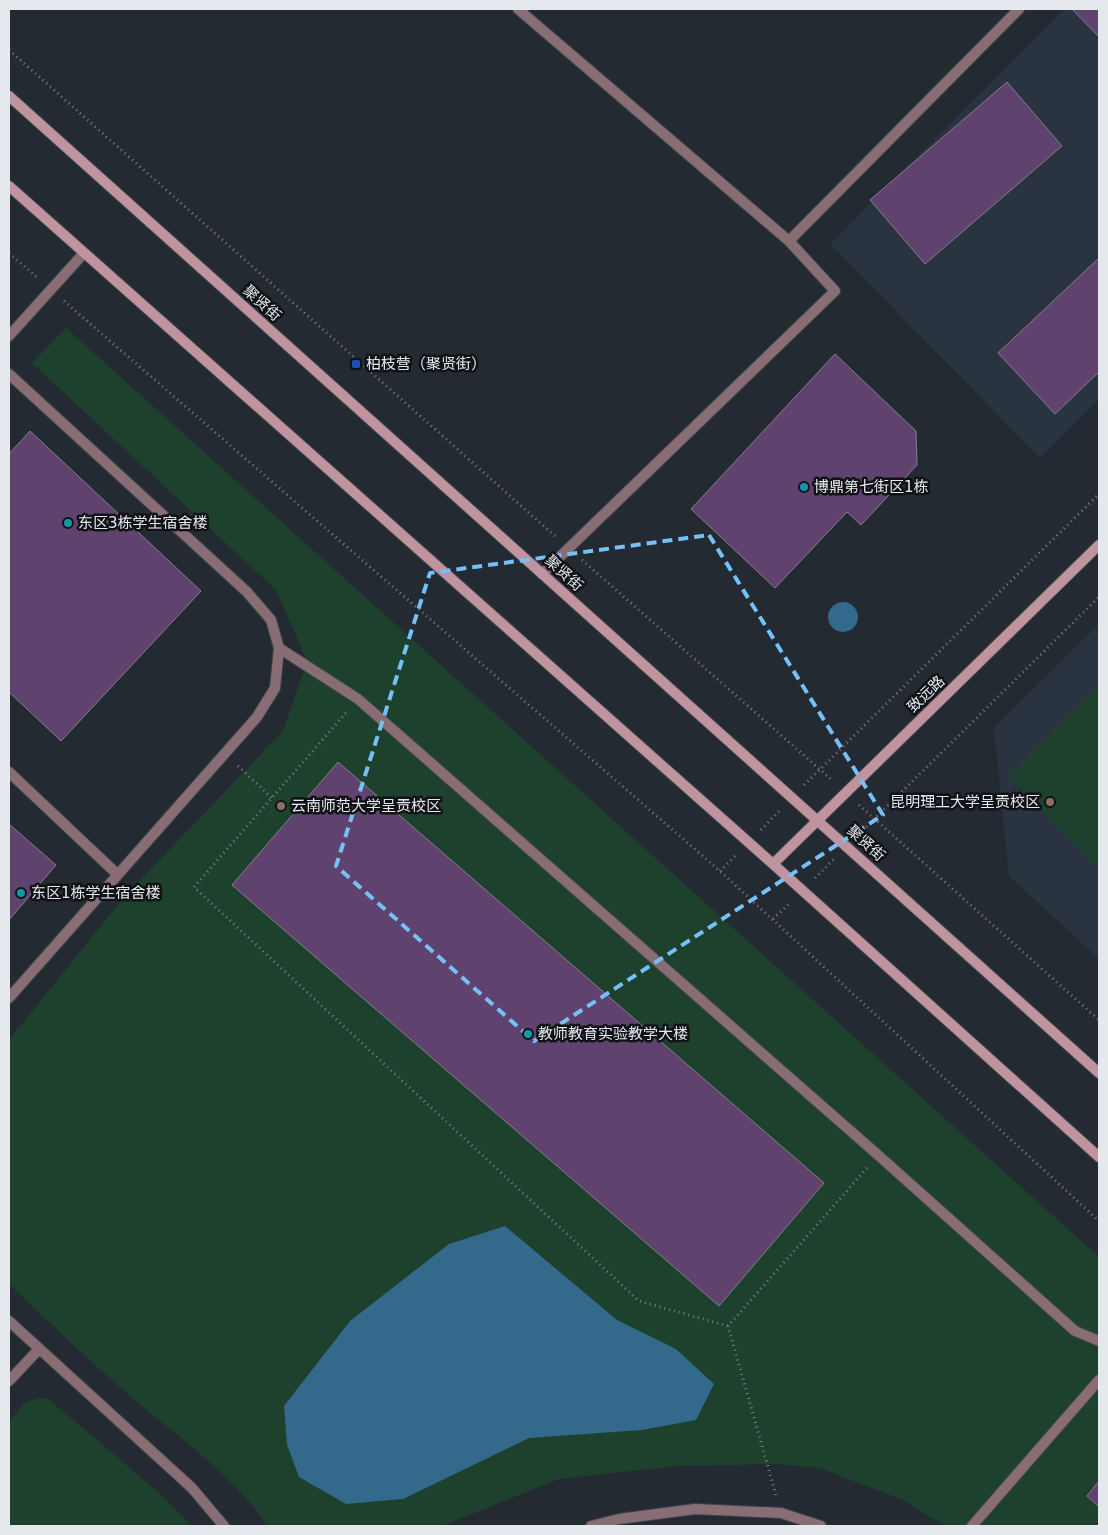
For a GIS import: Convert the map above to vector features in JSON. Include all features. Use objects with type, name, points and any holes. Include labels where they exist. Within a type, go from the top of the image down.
[{"type":"main road","name":"聚贤街","points":[[9,96],[1099,1072]]},
{"type":"main road","points":[[9,186],[773,864],[1099,1158]]},
{"type":"main road","name":"致远路","points":[[773,864],[1099,545]]},
{"type":"street","points":[[518,9],[789,241],[835,291],[542,574]]},
{"type":"street","points":[[789,241],[1019,9]]},
{"type":"street","points":[[10,332],[84,253]]},
{"type":"street","points":[[9,374],[247,592],[271,620],[279,648],[275,688],[257,717],[9,998]]},
{"type":"street","points":[[279,648],[358,700],[878,1155],[1075,1331],[1099,1341]]},
{"type":"street","points":[[9,772],[117,874]]},
{"type":"street","points":[[9,1321],[192,1488],[224,1526]]},
{"type":"street","points":[[9,1381],[39,1349]]},
{"type":"street","points":[[972,1526],[1099,1380]]},
{"type":"street","points":[[592,1526],[618,1519],[695,1509],[781,1513],[820,1526]]},
{"type":"path","points":[[9,253],[773,919],[957,1093],[1099,1221]]},
{"type":"path","points":[[720,872],[793,797],[1099,494]]},
{"type":"path","points":[[773,919],[1099,597]]},
{"type":"path","points":[[358,700],[194,887],[639,1301],[728,1326]]},
{"type":"path","points":[[224,753],[272,798]]},
{"type":"path","points":[[728,1326],[878,1155]]},
{"type":"path","points":[[728,1326],[781,1513]]},
{"type":"highlighted area","points":[[709,535],[883,815],[534,1041],[336,866],[430,573]]},
{"type":"shaded area","points":[[1064,9],[1099,9],[1099,399],[1040,458],[830,244]]},
{"type":"shaded area","name":"昆明理工大学呈贡校区","points":[[1099,624],[1099,959],[1009,876],[994,727]]},
{"type":"green space","name":"云南师范大学呈贡校区","points":[[66,328],[1099,1257],[1099,1526],[946,1526],[901,1499],[819,1468],[775,1464],[677,1466],[559,1479],[442,1526],[267,1526],[238,1489],[202,1455],[112,1380],[9,1284],[9,1040],[125,896],[283,731],[307,661],[276,590],[32,363]]},
{"type":"green space","points":[[1099,685],[1099,869],[1008,777]]},
{"type":"green space","points":[[37,1398],[48,1399],[88,1432],[159,1493],[191,1526],[9,1526],[9,1422],[25,1403]]},
{"type":"water","points":[[843,602],[854,606],[858,617],[854,628],[843,632],[832,628],[828,617],[832,606]]},
{"type":"water","points":[[505,1226],[617,1320],[676,1349],[714,1384],[696,1420],[642,1430],[529,1438],[403,1499],[346,1504],[299,1477],[287,1445],[284,1406],[350,1321],[449,1244]]},
{"type":"building","points":[[1072,9],[1099,9],[1099,37]]},
{"type":"building","points":[[1007,82],[1062,146],[925,264],[870,200]]},
{"type":"building","points":[[1099,258],[1099,372],[1055,414],[998,353]]},
{"type":"building","name":"博鼎第七街区1栋","points":[[835,354],[916,431],[917,465],[861,525],[847,512],[775,588],[691,509]]},
{"type":"building","name":"东区3栋学生宿舍楼","points":[[30,431],[201,591],[61,741],[9,692],[9,454]]},
{"type":"building","name":"教师教育实验教学大楼","points":[[338,762],[824,1183],[719,1306],[232,885]]},
{"type":"building","name":"东区1栋学生宿舍楼","points":[[9,824],[56,865],[9,920]]},
{"type":"building","points":[[1099,1481],[1099,1507],[1087,1496]]},
{"type":"place","name":"柏枝营（聚贤街）","points":[[356,364]]},
{"type":"place","name":"博鼎第七街区1栋","points":[[804,487]]},
{"type":"place","name":"东区3栋学生宿舍楼","points":[[68,523]]},
{"type":"place","name":"昆明理工大学呈贡校区","points":[[1050,802]]},
{"type":"place","name":"云南师范大学呈贡校区","points":[[281,806]]},
{"type":"place","name":"东区1栋学生宿舍楼","points":[[21,893]]},
{"type":"place","name":"教师教育实验教学大楼","points":[[528,1034]]}]
